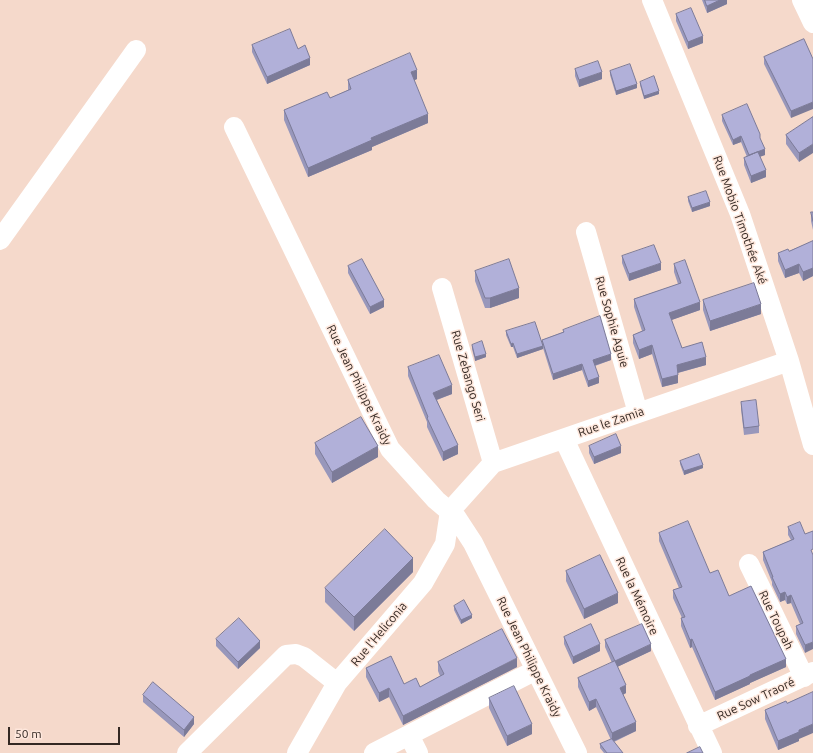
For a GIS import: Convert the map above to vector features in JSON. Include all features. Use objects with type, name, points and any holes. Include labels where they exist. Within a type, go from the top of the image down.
[{"type":"street","name":"Rue Mobio Timothée Aké","points":[[652,0],[740,214],[789,361],[813,445]]},
{"type":"street","points":[[802,0],[813,23]]},
{"type":"street","points":[[0,240],[136,50]]},
{"type":"street","name":"Rue Jean Philippe Kraidy","points":[[234,127],[390,449],[436,500],[456,517],[473,543],[577,753]]},
{"type":"street","name":"Rue Sophie Aguie","points":[[586,232],[638,413]]},
{"type":"street","name":"Rue Zebango Seri","points":[[442,288],[493,463]]},
{"type":"street","name":"Rue le Zamia","points":[[450,511],[493,463],[789,361]]},
{"type":"street","name":"Rue la Mémoire","points":[[564,439],[712,753]]},
{"type":"street","name":"Rue l'Heliconia","points":[[297,753],[337,683],[423,583],[445,544],[450,511]]},
{"type":"street","name":"Rue Toupah","points":[[749,564],[808,675]]},
{"type":"street","points":[[187,753],[286,654],[296,654],[304,657],[337,683]]},
{"type":"street","points":[[374,753],[536,670]]},
{"type":"street","name":"Rue Sow Traoré","points":[[698,726],[808,675]]},
{"type":"street","points":[[409,735],[418,753]]},
{"type":"building","points":[[705,0],[720,0],[707,6]]},
{"type":"building","points":[[691,8],[703,36],[688,42],[676,14]]},
{"type":"building","points":[[290,29],[298,49],[305,45],[310,58],[267,77],[252,45]]},
{"type":"building","points":[[804,39],[813,59],[813,102],[791,111],[764,57]]},
{"type":"building","points":[[410,53],[417,70],[411,72],[428,114],[371,138],[372,140],[308,168],[284,110],[327,92],[330,98],[351,89],[348,80]]},
{"type":"building","points":[[598,61],[602,72],[579,80],[575,69]]},
{"type":"building","points":[[630,64],[637,84],[616,91],[610,71]]},
{"type":"building","points":[[654,76],[659,91],[644,96],[640,82]]},
{"type":"building","points":[[747,104],[765,149],[749,155],[741,136],[733,140],[722,115]]},
{"type":"building","points":[[813,117],[813,144],[799,153],[786,135]]},
{"type":"building","points":[[758,152],[766,170],[751,176],[744,158]]},
{"type":"building","points":[[706,191],[710,202],[692,208],[688,197]]},
{"type":"building","points":[[813,241],[813,268],[803,272],[799,264],[785,270],[778,253],[788,249],[789,251]]},
{"type":"building","points":[[654,245],[661,263],[629,274],[622,256]]},
{"type":"building","points":[[362,259],[384,300],[370,307],[348,266]]},
{"type":"building","points":[[509,259],[519,288],[490,298],[485,298],[475,271]]},
{"type":"building","points":[[685,260],[700,302],[669,313],[682,348],[702,342],[706,357],[677,365],[678,375],[662,379],[652,345],[639,350],[633,335],[645,330],[634,299],[681,283],[674,264]]},
{"type":"building","points":[[754,283],[761,304],[710,321],[703,300]]},
{"type":"building","points":[[600,316],[611,354],[593,360],[599,377],[588,381],[582,364],[553,374],[542,340],[564,332],[563,330]]},
{"type":"building","points":[[535,322],[543,346],[517,354],[506,331]]},
{"type":"building","points":[[482,341],[486,354],[475,357],[472,345]]},
{"type":"building","points":[[439,355],[452,385],[433,393],[458,445],[443,452],[427,418],[428,417],[408,367]]},
{"type":"building","points":[[756,400],[759,426],[744,428],[741,402]]},
{"type":"building","points":[[361,417],[378,446],[332,472],[315,443]]},
{"type":"building","points":[[616,434],[621,446],[594,457],[589,446]]},
{"type":"building","points":[[699,454],[703,465],[684,471],[680,461]]},
{"type":"building","points":[[688,521],[710,573],[718,570],[729,596],[751,586],[786,659],[715,692],[692,639],[690,640],[681,618],[685,617],[673,590],[682,587],[659,533]]},
{"type":"building","points":[[800,522],[805,534],[813,531],[813,549],[811,550],[813,555],[813,642],[805,645],[796,626],[803,623],[791,595],[787,597],[785,592],[780,594],[763,552],[794,539],[788,527]]},
{"type":"building","points":[[385,529],[413,558],[354,617],[325,588]]},
{"type":"building","points":[[600,555],[618,593],[584,609],[566,571]]},
{"type":"building","points":[[464,600],[472,615],[461,620],[454,606]]},
{"type":"building","points":[[239,618],[260,641],[238,662],[216,639]]},
{"type":"building","points":[[591,624],[600,644],[573,657],[564,637]]},
{"type":"building","points":[[642,624],[651,644],[615,661],[605,640]]},
{"type":"building","points":[[502,629],[517,658],[403,716],[389,688],[379,693],[366,668],[391,656],[404,684],[416,678],[420,687],[444,674],[438,662]]},
{"type":"building","points":[[615,661],[626,685],[620,688],[636,722],[612,733],[596,699],[589,702],[578,678]]},
{"type":"building","points":[[153,682],[194,717],[184,730],[143,695]]},
{"type":"building","points":[[514,686],[532,724],[507,736],[489,698]]},
{"type":"building","points":[[813,692],[813,724],[778,741],[765,710]]},
{"type":"building","points":[[612,739],[623,753],[607,753],[600,744]]},
{"type":"building","points":[[700,747],[703,753],[687,753]]}]
